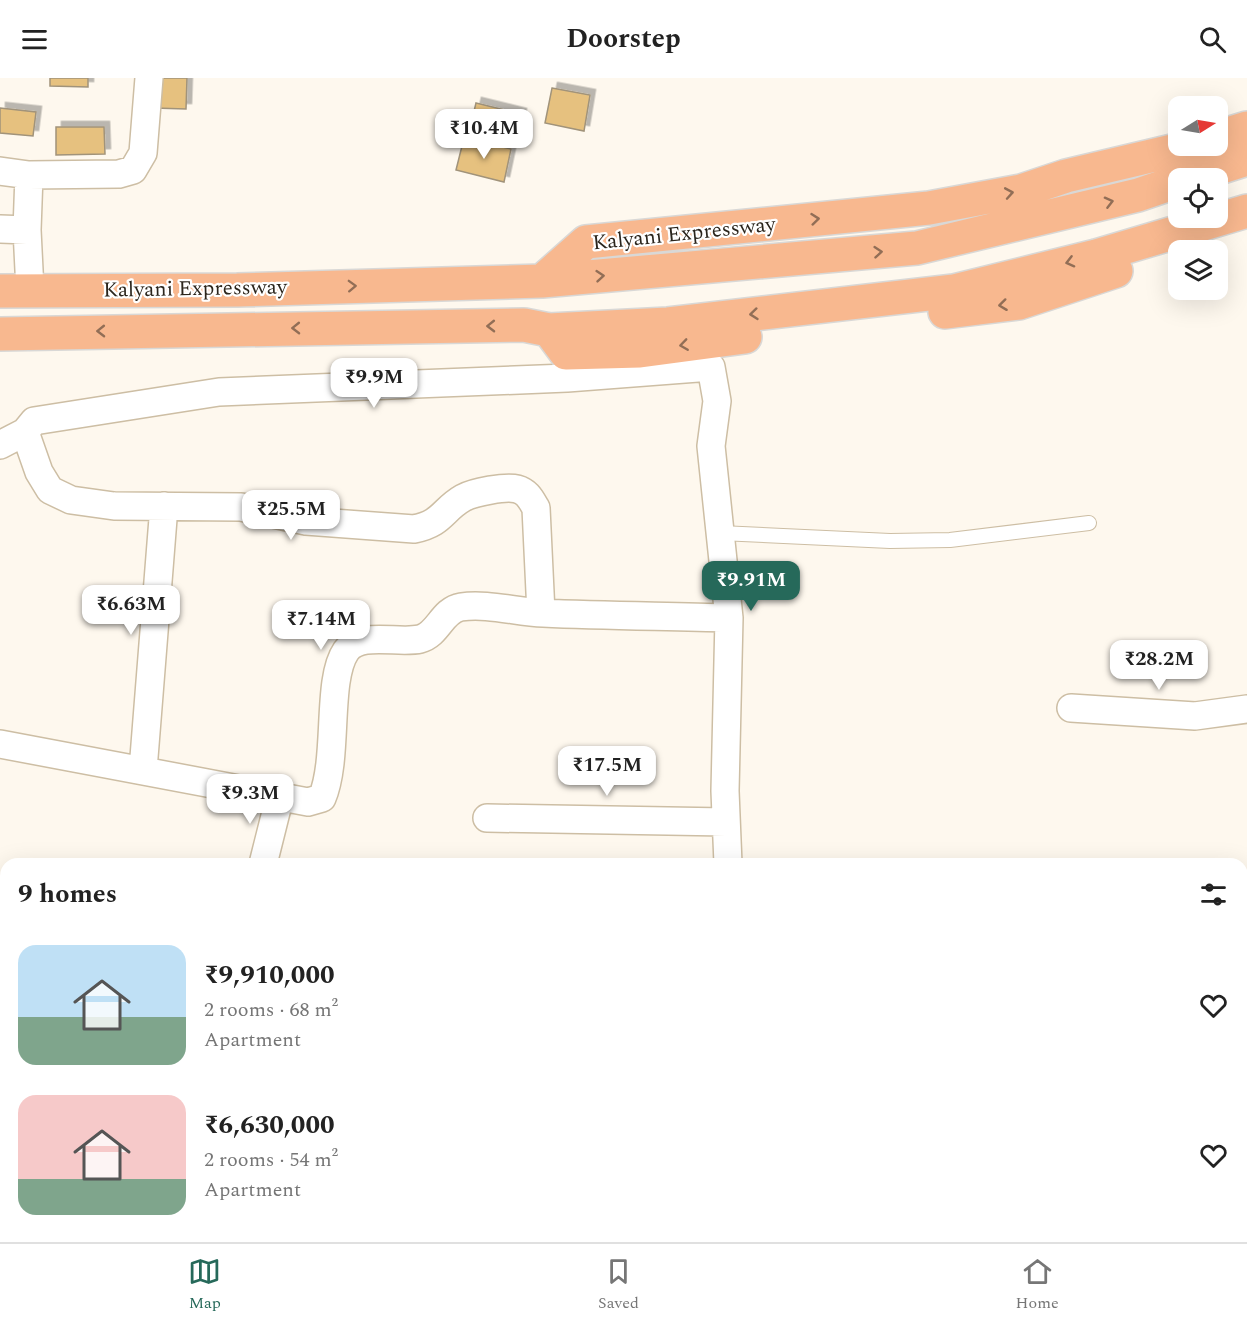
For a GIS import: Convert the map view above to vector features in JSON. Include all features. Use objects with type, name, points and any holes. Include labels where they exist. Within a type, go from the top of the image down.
[{"type":"highway","points":[[1228,134],[1247,128]]},
{"type":"highway","name":"Kalyani Expressway","points":[[15,291],[237,290],[542,280],[586,242],[929,208],[1021,191],[1066,176],[1168,152]]},
{"type":"highway","points":[[1219,168],[1247,159]]},
{"type":"highway","points":[[542,280],[917,248],[1138,195],[1168,185]]},
{"type":"highway","name":"Kalyani Expressway","points":[[0,334],[524,325],[549,330],[668,324],[954,291],[1096,256],[1247,211]]},
{"type":"highway","points":[[1228,240],[1247,236]]},
{"type":"highway","points":[[549,330],[566,353],[640,351],[1019,303],[1168,255]]},
{"type":"street","points":[[0,171],[30,175],[119,174],[133,170],[143,153],[149,78]]},
{"type":"street","points":[[15,291],[27,230],[30,175]]},
{"type":"street","points":[[0,229],[27,230]]},
{"type":"street","points":[[0,445],[25,432],[34,421],[219,392],[556,378],[711,367],[717,400],[711,447],[729,618],[726,822],[728,858]]},
{"type":"street","points":[[25,432],[39,472],[50,490],[71,500],[114,506],[241,507],[306,521],[414,529],[431,525],[473,492],[516,489],[529,495],[536,508],[541,613]]},
{"type":"street","points":[[143,770],[164,506]]},
{"type":"street","points":[[0,744],[308,802],[322,798],[330,780],[338,668],[346,650],[358,642],[421,639],[435,631],[443,617],[459,607],[541,613],[729,618]]},
{"type":"street","points":[[1071,708],[1195,716],[1247,709]]},
{"type":"street","points":[[264,858],[280,796]]},
{"type":"street","points":[[487,818],[726,822]]},
{"type":"lane","points":[[720,533],[890,540],[950,540],[1089,523]]},
{"type":"building","points":[[50,78],[88,78],[88,87],[50,86]]},
{"type":"building","points":[[155,78],[187,78],[186,109],[154,108]]},
{"type":"building","points":[[552,88],[590,95],[584,131],[545,123]]},
{"type":"building","points":[[476,103],[521,114],[514,144],[469,132]]},
{"type":"building","points":[[0,108],[36,112],[33,136],[0,133]]},
{"type":"building","points":[[56,127],[104,127],[105,154],[56,155]]},
{"type":"building","points":[[464,138],[511,149],[504,182],[456,170]]}]
